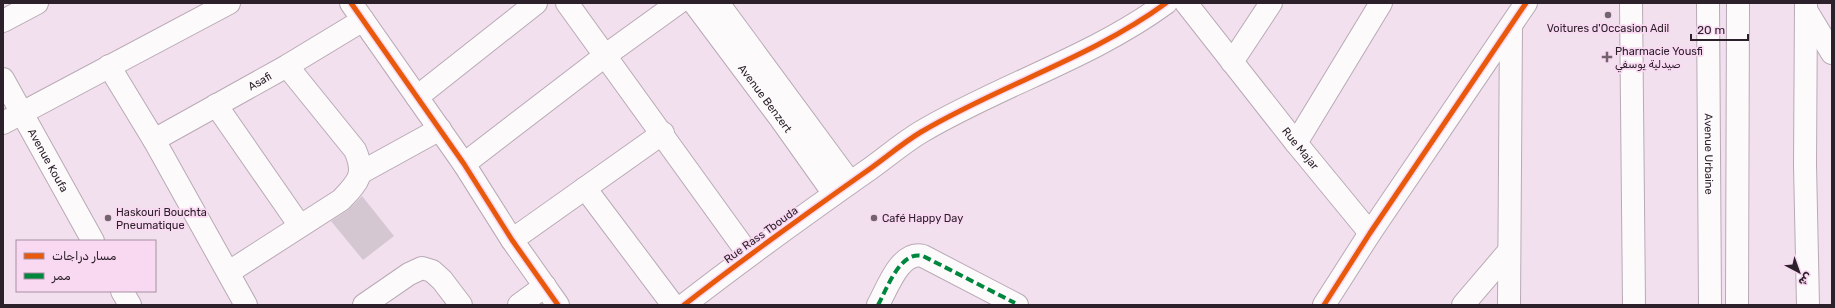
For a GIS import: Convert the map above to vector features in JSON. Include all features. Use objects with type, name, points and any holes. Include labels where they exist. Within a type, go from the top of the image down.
[{"type":"street","points":[[3,21],[37,3]]},
{"type":"street","points":[[12,118],[229,3]]},
{"type":"street","points":[[417,97],[536,3]]},
{"type":"street","points":[[567,3],[663,133],[749,255]]},
{"type":"street","points":[[464,164],[606,55],[678,3]]},
{"type":"street","name":"Avenue Benzert","points":[[694,3],[780,118],[842,188]]},
{"type":"street","name":"Avenue Benzert","points":[[718,3],[842,188]]},
{"type":"street","name":"Rue Rass Tbouda","points":[[684,305],[749,255],[919,133],[957,112],[1103,42],[1166,3]]},
{"type":"street","name":"Rue Majar","points":[[1186,3],[1296,143],[1370,233]]},
{"type":"street","points":[[1232,62],[1271,3]]},
{"type":"street","points":[[1296,143],[1381,3]]},
{"type":"street","points":[[1324,305],[1370,233],[1526,3]]},
{"type":"street","points":[[1631,3],[1634,305]]},
{"type":"street","name":"Avenue Urbaine","points":[[1708,3],[1710,305]]},
{"type":"street","points":[[1737,305],[1738,3]]},
{"type":"street","points":[[1806,6],[1832,53]]},
{"type":"street","points":[[1806,6],[1808,305]]},
{"type":"street","points":[[357,11],[440,128],[512,240],[558,305]]},
{"type":"street","name":"Asafi","points":[[154,140],[287,66],[357,11]]},
{"type":"street","points":[[1509,305],[1511,26]]},
{"type":"street","points":[[109,66],[154,140],[229,272],[246,305]]},
{"type":"street","points":[[229,272],[341,200],[355,185],[360,173],[360,162],[355,150],[287,66]]},
{"type":"street","name":"Avenue Koufa","points":[[3,79],[12,118],[92,240]]},
{"type":"street","points":[[216,105],[300,226]]},
{"type":"street","points":[[360,173],[440,128]]},
{"type":"street","points":[[512,240],[663,133]]},
{"type":"street","points":[[585,188],[673,305]]},
{"type":"street","points":[[1463,305],[1509,251]]},
{"type":"street","points":[[878,305],[899,266],[917,254],[924,256],[1017,305]]},
{"type":"street","points":[[364,305],[409,274],[422,268],[432,271],[442,280],[461,305]]},
{"type":"street","points":[[519,305],[545,286]]},
{"type":"street","points":[[123,292],[130,305]]},
{"type":"building","points":[[362,196],[394,236],[363,260],[331,221],[348,210]]},
{"type":"marked path","points":[[878,305],[895,272],[908,259],[915,256],[923,256],[1015,303]]},
{"type":"cycle path","points":[[351,3],[464,164],[512,240],[558,305]]},
{"type":"cycle path","points":[[684,305],[773,238],[921,132],[951,115],[1107,40],[1166,3]]},
{"type":"cycle path","points":[[1324,305],[1370,233],[1526,3]]},
{"type":"place","name":"Voitures d'Occasion Adil","points":[[1608,15]]},
{"type":"place","name":"Pharmacie Yousfi صيدلية يوسفي","points":[[1607,57]]},
{"type":"place","name":"Haskouri Bouchta Pneumatique","points":[[108,218]]},
{"type":"place","name":"Café Happy Day","points":[[874,218]]}]
